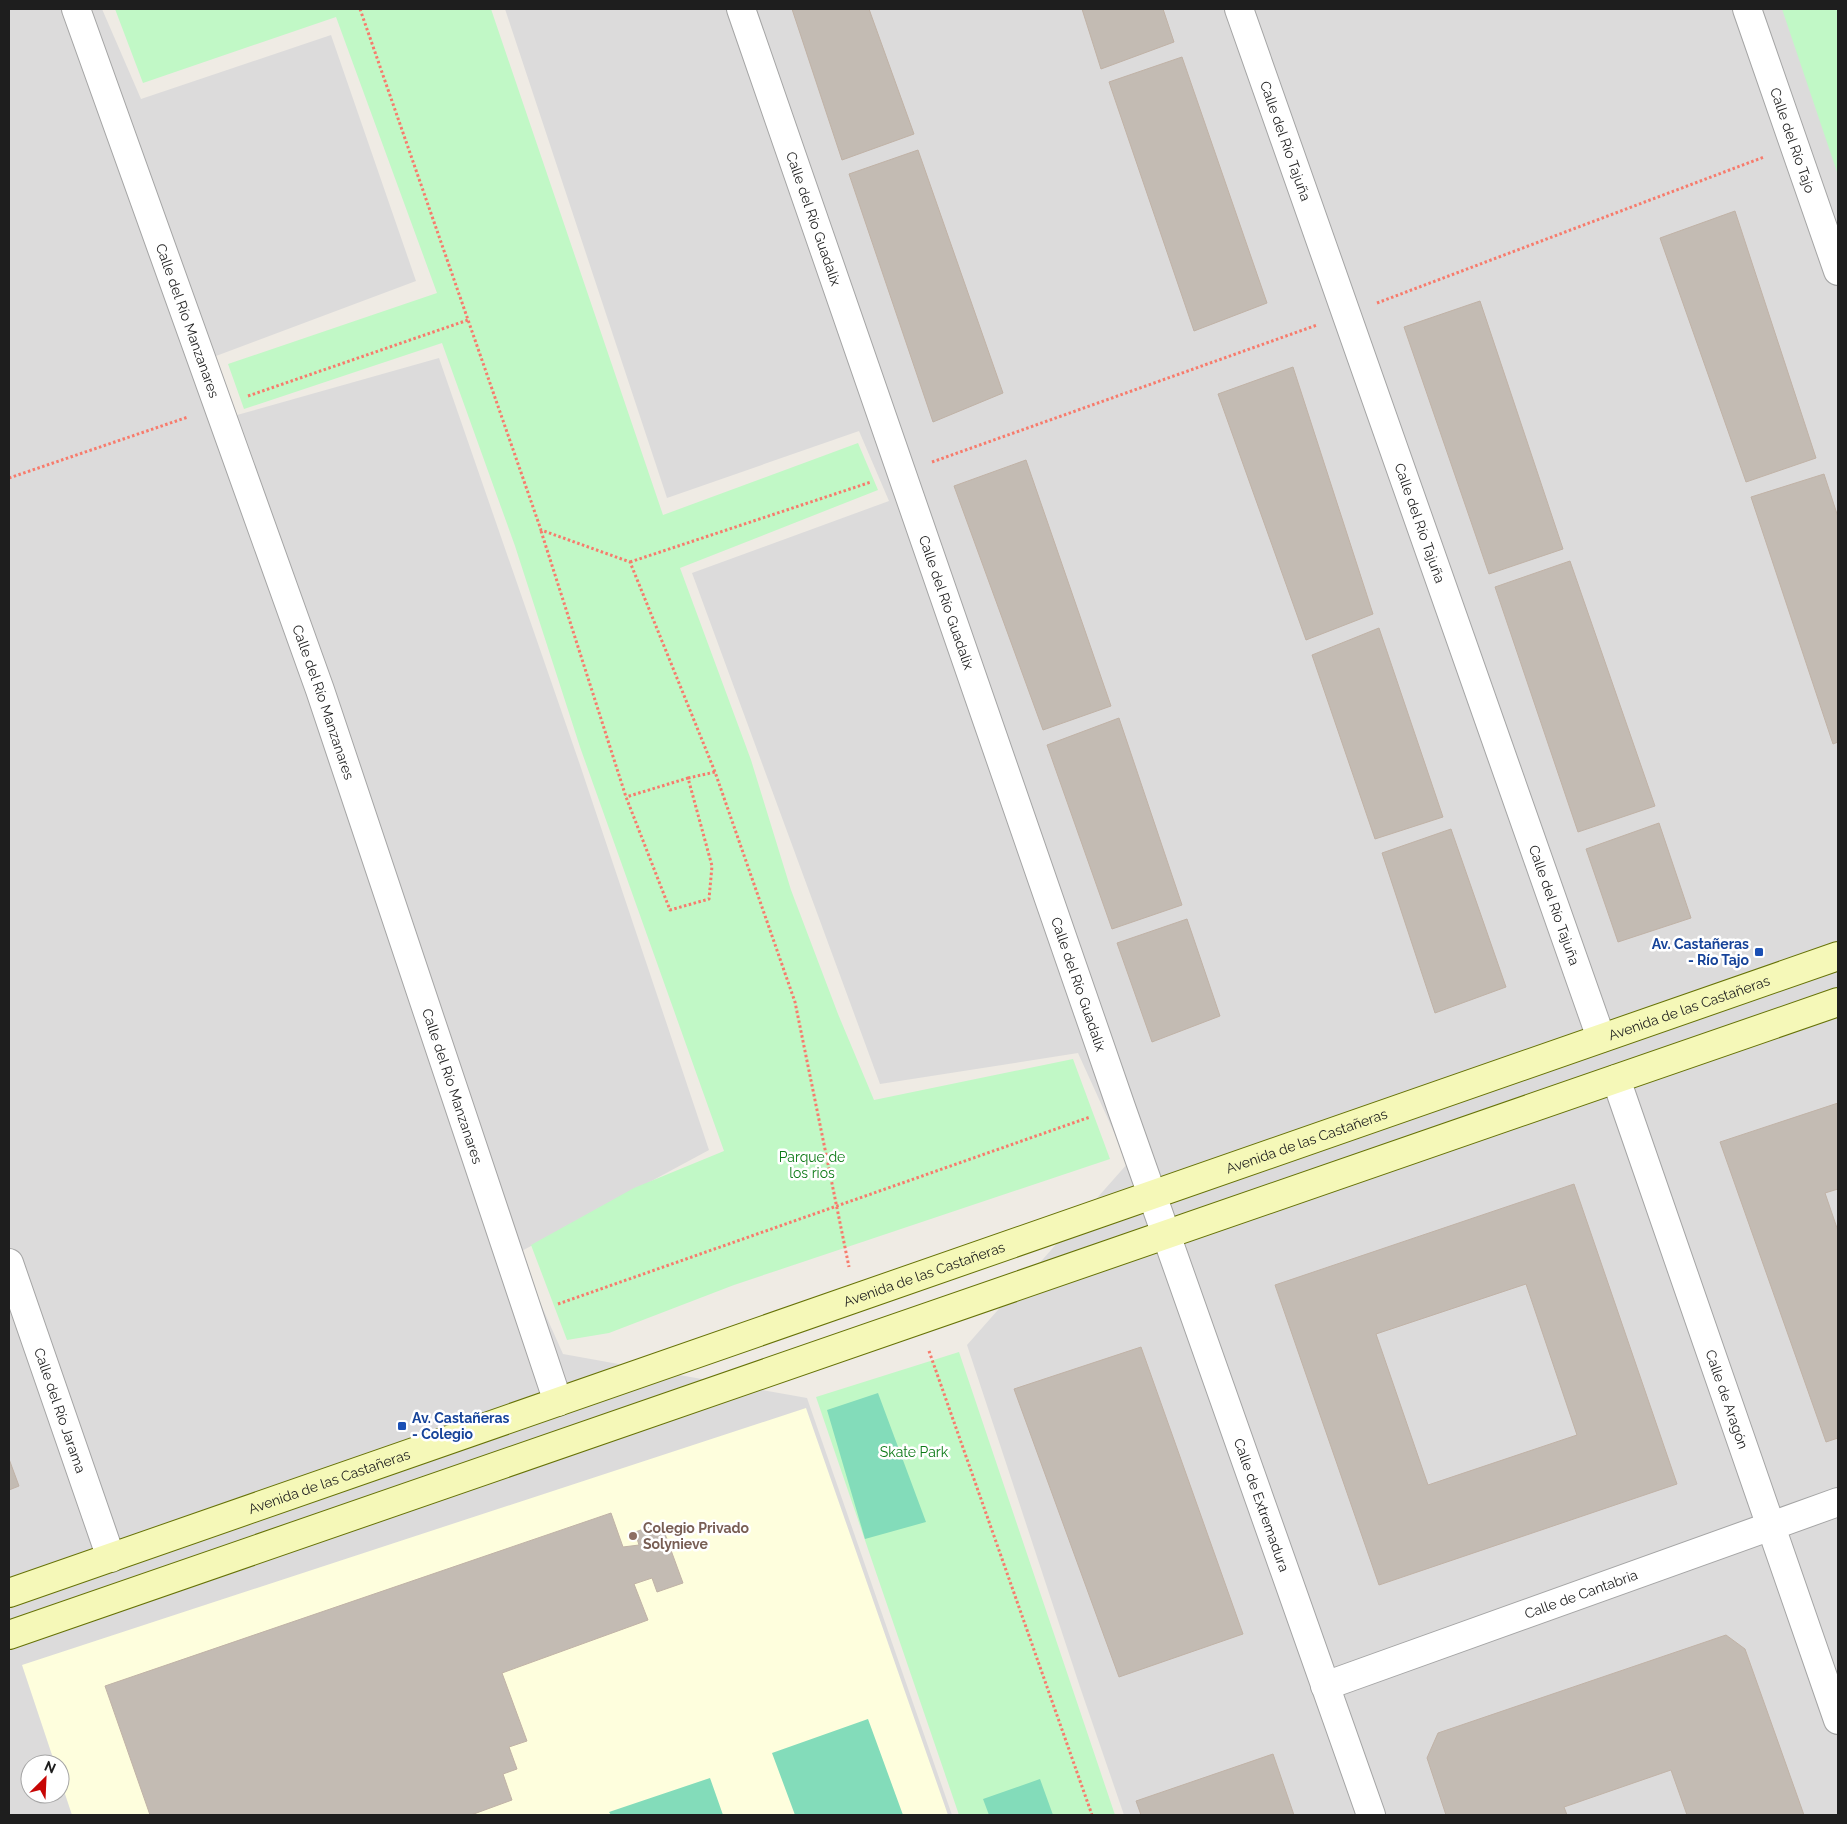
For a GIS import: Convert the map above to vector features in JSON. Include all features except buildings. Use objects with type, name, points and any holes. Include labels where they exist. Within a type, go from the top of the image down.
[{"type":"street","name":"Calle del Río Manzanares","points":[[76,9],[320,690],[558,1402]]},
{"type":"street","name":"Calle del Río Guadalix","points":[[741,9],[1152,1195]]},
{"type":"street","name":"Calle del Río Tajuña","points":[[1239,9],[1601,1038]]},
{"type":"street","name":"Calle del Río Tajo","points":[[1747,9],[1838,271]]},
{"type":"street","name":"Avenida de las Castañeras","points":[[9,1593],[1838,956]]},
{"type":"street","points":[[9,1635],[1838,1002]]},
{"type":"street","name":"Calle de Aragón","points":[[1616,1078],[1838,1720]]},
{"type":"street","name":"Calle de Extremadura","points":[[1152,1195],[1371,1815]]},
{"type":"street","name":"Calle del Río Jarama","points":[[9,1263],[110,1558]]},
{"type":"street","name":"Calle de Cantabria","points":[[1325,1686],[1838,1502]]},
{"type":"path","points":[[360,9],[541,530],[626,797],[670,910],[709,899],[712,866],[688,778]]},
{"type":"path","points":[[541,530],[630,562],[901,472],[1346,314],[1795,146]]},
{"type":"path","points":[[630,562],[715,772],[795,1002],[855,1298]]},
{"type":"path","points":[[626,797],[688,778],[715,772]]},
{"type":"path","points":[[529,1314],[1121,1106]]},
{"type":"path","points":[[918,1320],[1092,1815]]},
{"type":"shaded area","points":[[9,9],[102,9],[141,99],[331,35],[416,281],[216,356],[237,415],[439,358],[579,762],[709,1150],[518,1253],[563,1354],[807,1398],[952,1815],[9,1815]]},
{"type":"shaded area","points":[[505,9],[1838,9],[1838,1815],[1124,1815],[967,1345],[1128,1163],[1078,1053],[880,1084],[692,573],[889,501],[859,431],[667,498]]},
{"type":"shaded area","name":"Colegio Privado Solynieve","points":[[806,1408],[948,1815],[72,1815],[68,1804],[70,1804],[70,1754],[52,1754],[22,1665]]},
{"type":"green space","name":"Parque de los rios","points":[[115,9],[491,9],[663,515],[858,443],[878,490],[680,568],[751,760],[791,890],[838,1014],[874,1100],[1073,1059],[1110,1159],[734,1285],[609,1333],[567,1340],[531,1245],[634,1188],[724,1151],[580,747],[515,546],[442,343],[244,409],[228,364],[437,293],[336,17],[143,83]]},
{"type":"green space","points":[[1782,9],[1838,9],[1838,175]]},
{"type":"green space","name":"Skate Park","points":[[959,1352],[1115,1815],[959,1815],[816,1397]]},
{"type":"green space","points":[[878,1393],[926,1522],[865,1539],[827,1410]]},
{"type":"green space","points":[[868,1719],[903,1815],[795,1815],[772,1753]]},
{"type":"green space","points":[[710,1778],[723,1815],[611,1815],[609,1812]]},
{"type":"green space","points":[[1040,1779],[1053,1815],[989,1815],[983,1799]]},
{"type":"place","name":"Av. Castañeras - Río Tajo","points":[[1759,952]]},
{"type":"place","name":"Av. Castañeras - Colegio","points":[[402,1426]]},
{"type":"place","name":"Colegio Privado Solynieve","points":[[633,1536]]}]
